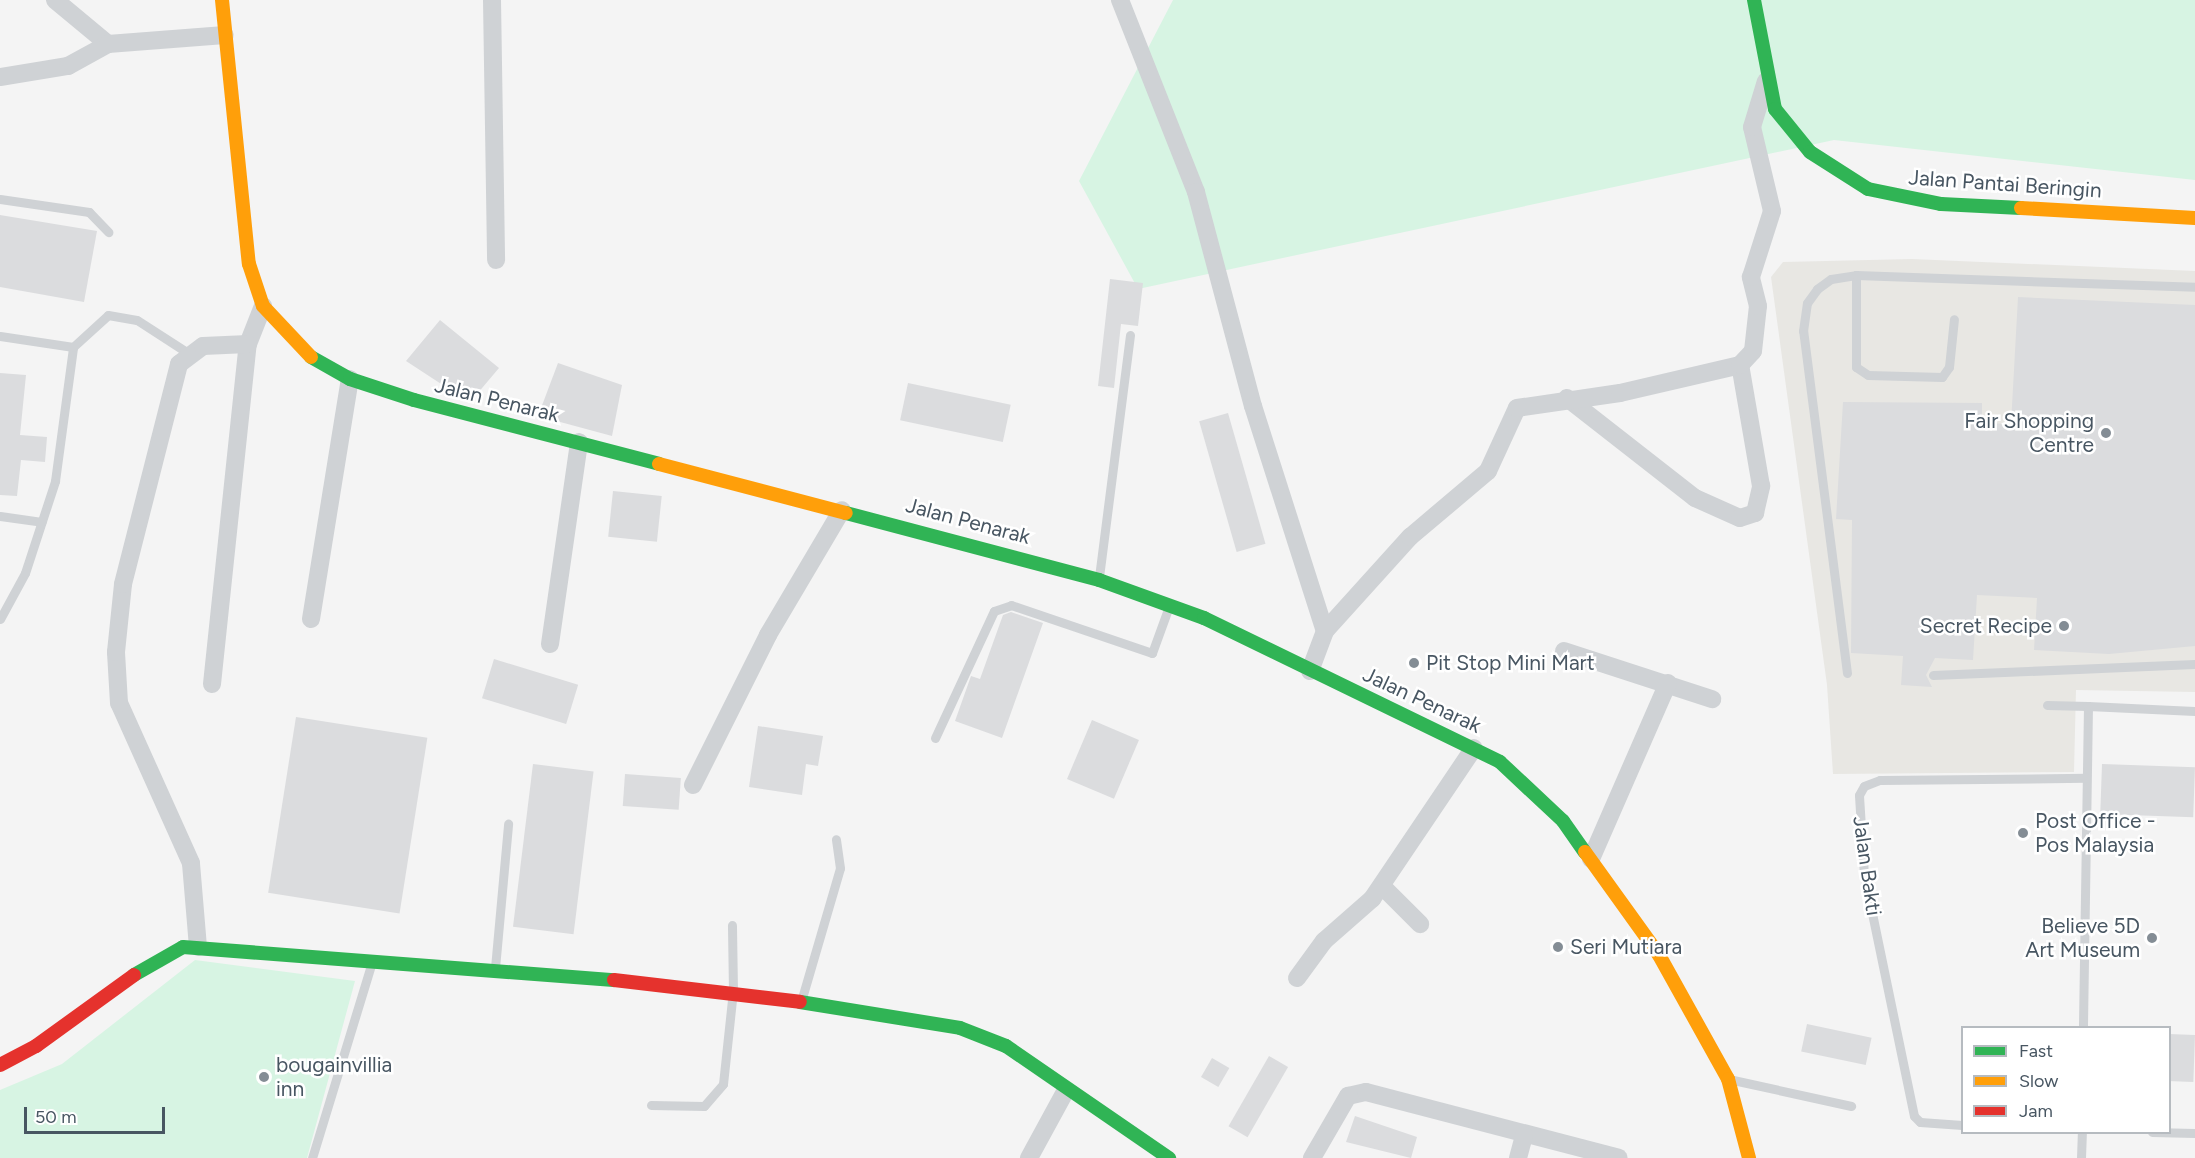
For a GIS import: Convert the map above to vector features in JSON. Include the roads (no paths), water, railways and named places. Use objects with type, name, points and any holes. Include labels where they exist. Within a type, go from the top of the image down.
[{"type":"street","points":[[55,0],[108,44]]},
{"type":"street","name":"Jalan Penarak","points":[[222,0],[249,264],[263,306],[310,357],[350,379],[1099,580],[1169,605],[1474,748],[1526,784],[1563,821],[1659,955],[1728,1079],[1749,1158]]},
{"type":"street","points":[[492,0],[496,260]]},
{"type":"street","points":[[1120,0],[1196,192],[1253,406],[1325,631]]},
{"type":"street","name":"Jalan Pantai Beringin","points":[[1754,0],[1766,81],[1791,133],[1840,176],[1868,189],[1941,204],[2195,218]]},
{"type":"street","points":[[0,77],[68,66],[108,44],[225,35]]},
{"type":"street","points":[[1310,671],[1325,631],[1410,537],[1488,471],[1517,408],[1567,398],[1620,393],[1740,365],[1753,351],[1758,329],[1751,277],[1772,211],[1752,127],[1766,81]]},
{"type":"street","points":[[212,684],[248,344],[263,306]]},
{"type":"street","points":[[198,947],[191,863],[119,703],[116,652],[123,584],[170,390],[188,353],[203,346],[248,344]]},
{"type":"street","points":[[1567,398],[1695,498],[1740,518],[1755,513],[1761,486],[1740,365]]},
{"type":"street","points":[[311,619],[350,379]]},
{"type":"street","points":[[550,644],[579,442]]},
{"type":"street","points":[[693,785],[768,635],[842,510]]},
{"type":"street","points":[[1564,651],[1712,699]]},
{"type":"street","points":[[1591,859],[1668,684]]},
{"type":"street","points":[[1296,978],[1324,941],[1382,886],[1474,748]]},
{"type":"street","points":[[1382,886],[1420,924]]},
{"type":"street","points":[[0,1065],[36,1046],[159,957],[198,947],[802,998],[981,1034],[1169,1158]]},
{"type":"street","points":[[1029,1158],[1066,1090]]},
{"type":"street","points":[[1312,1158],[1334,1116],[1356,1092],[1619,1158]]},
{"type":"street","points":[[1518,1158],[1524,1136]]},
{"type":"lane","points":[[0,199],[89,212],[108,232]]},
{"type":"lane","points":[[1856,275],[1856,367],[1868,375],[1942,378],[1949,368],[1954,319]]},
{"type":"lane","points":[[1847,673],[1803,331],[1807,303],[1817,289],[1831,279],[1856,275],[2195,288]]},
{"type":"lane","points":[[0,620],[25,573],[55,481],[73,347],[108,315],[137,320],[188,353]]},
{"type":"lane","points":[[1099,580],[1130,335]]},
{"type":"lane","points":[[0,336],[73,347]]},
{"type":"lane","points":[[0,516],[42,522]]},
{"type":"lane","points":[[935,738],[994,610],[1011,605],[1152,653],[1169,605]]},
{"type":"lane","points":[[1933,675],[2195,664]]},
{"type":"lane","points":[[2047,705],[2195,711]]},
{"type":"lane","points":[[2083,1026],[2088,706]]},
{"type":"lane","name":"Jalan Bakti","points":[[1961,1125],[1920,1122],[1914,1116],[1864,875],[1859,795],[1864,786],[1880,780],[2086,778]]},
{"type":"lane","points":[[495,972],[508,824]]},
{"type":"lane","points":[[802,998],[840,868],[837,839]]},
{"type":"lane","points":[[651,1105],[704,1106],[723,1084],[733,991],[732,925]]},
{"type":"lane","points":[[312,1158],[372,962]]},
{"type":"lane","points":[[1728,1079],[1851,1106]]},
{"type":"lane","points":[[2171,1132],[2195,1133]]},
{"type":"lane","points":[[2081,1158],[2082,1134]]},
{"type":"place","name":"Fair Shopping Centre","points":[[2106,433]]},
{"type":"place","name":"Secret Recipe","points":[[2064,626]]},
{"type":"place","name":"Pit Stop Mini Mart","points":[[1414,663]]},
{"type":"place","name":"Post Office - Pos Malaysia","points":[[2023,833]]},
{"type":"place","name":"Believe 5D Art Museum","points":[[2152,938]]},
{"type":"place","name":"Seri Mutiara","points":[[1558,947]]},
{"type":"place","name":"bougainvillia inn","points":[[264,1077]]}]
